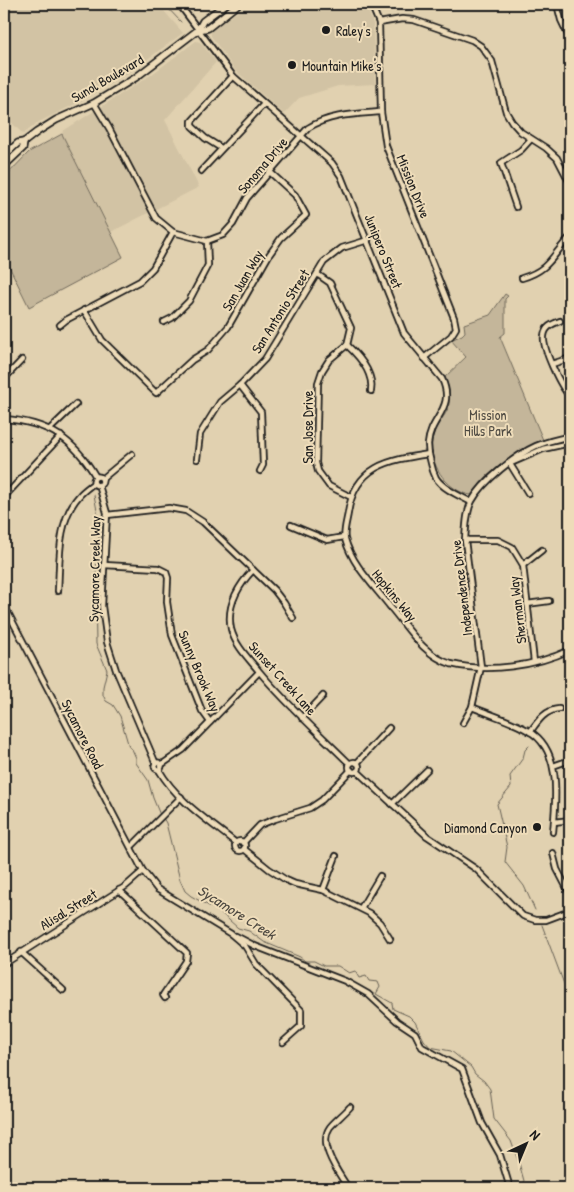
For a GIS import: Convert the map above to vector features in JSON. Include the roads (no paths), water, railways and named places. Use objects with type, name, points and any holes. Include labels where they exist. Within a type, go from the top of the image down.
[{"type":"main road","name":"Sunol Boulevard","points":[[4,156],[18,142],[24,142],[56,120],[94,103],[144,72],[198,30],[203,21],[226,4]]},
{"type":"main road","name":"Sunol Boulevard","points":[[198,30],[208,28],[238,4]]},
{"type":"main road","name":"Sunol Boulevard","points":[[4,166],[23,148],[24,142]]},
{"type":"street","name":"Junipero Street","points":[[179,4],[233,76],[332,163],[341,176],[404,333],[442,379],[447,395],[444,409],[432,430],[428,442],[429,454],[436,478],[446,488],[471,502]]},
{"type":"street","name":"Mission Drive","points":[[371,4],[379,22],[381,112],[386,146],[454,318],[456,328],[454,332],[424,358]]},
{"type":"street","points":[[557,4],[561,20],[570,39]]},
{"type":"street","points":[[379,22],[402,19],[414,20],[472,40],[481,46],[492,62],[506,112],[521,132],[546,148],[557,158],[569,176],[570,183]]},
{"type":"street","points":[[221,148],[205,138],[192,126],[192,121],[233,76]]},
{"type":"street","points":[[94,103],[156,218],[173,232],[207,241],[208,265],[189,301],[172,318],[164,322]]},
{"type":"street","points":[[201,171],[264,104]]},
{"type":"street","name":"Sonoma Drive","points":[[207,241],[223,235],[234,224],[248,198],[308,128],[317,122],[340,116],[381,112]]},
{"type":"street","points":[[516,207],[500,163],[513,156],[531,139]]},
{"type":"street","name":"San Juan Way","points":[[84,310],[102,340],[156,393],[192,360],[208,350],[228,327],[269,255],[281,238],[306,214],[295,195],[271,172]]},
{"type":"street","points":[[60,326],[66,320],[140,281],[152,268],[173,232]]},
{"type":"street","points":[[522,278],[536,274],[544,268],[570,237]]},
{"type":"street","name":"San Antonio Street","points":[[197,459],[200,434],[220,402],[240,386],[264,359],[324,262],[342,248],[368,240]]},
{"type":"street","points":[[317,274],[330,283],[351,328],[347,344],[359,356],[366,367],[372,383],[371,391]]},
{"type":"street","points":[[560,320],[551,324],[546,329],[543,337],[544,346],[564,390],[570,396]]},
{"type":"street","name":"San Jose Drive","points":[[347,344],[329,360],[322,371],[318,383],[316,463],[323,479],[329,486],[350,496]]},
{"type":"street","points":[[552,364],[570,358]]},
{"type":"street","points":[[4,379],[22,360]]},
{"type":"street","points":[[240,386],[261,412],[263,465],[260,471]]},
{"type":"street","points":[[50,429],[76,404]]},
{"type":"street","points":[[4,419],[22,420],[50,429],[62,436],[87,461],[96,477],[102,479]]},
{"type":"street","points":[[4,497],[62,436]]},
{"type":"street","name":"Independence Drive","points":[[463,723],[472,707],[482,667],[465,540],[466,524],[471,502],[492,477],[516,458],[535,446],[570,436]]},
{"type":"street","name":"Independence Drive","points":[[510,464],[543,449],[570,443]]},
{"type":"street","points":[[58,591],[63,527],[67,516],[76,500],[101,483],[102,479],[132,454]]},
{"type":"street","points":[[291,525],[327,540],[344,537],[350,496],[365,478],[380,465],[402,458],[429,454]]},
{"type":"street","points":[[510,464],[528,493]]},
{"type":"street","points":[[96,477],[93,480],[97,484]]},
{"type":"street","name":"Sycamore Creek Way","points":[[97,484],[106,515],[102,606],[107,642],[116,670],[166,781],[181,797],[236,843]]},
{"type":"street","points":[[106,515],[169,508],[186,510],[203,522],[280,597],[293,618]]},
{"type":"street","name":"Hopkins Way","points":[[344,537],[355,562],[420,644],[435,656],[451,664],[502,667],[555,657],[570,650]]},
{"type":"street","name":"Sherman Way","points":[[465,540],[498,540],[512,547],[523,565],[534,662]]},
{"type":"street","points":[[523,565],[542,550]]},
{"type":"street","name":"Sunny Brook Way","points":[[104,565],[158,568],[166,572],[168,578],[166,602],[172,635],[202,711],[210,722]]},
{"type":"street","name":"Sunset Creek Lane","points":[[253,570],[242,583],[234,597],[230,622],[242,651],[280,696],[350,764]]},
{"type":"street","points":[[528,604],[549,601]]},
{"type":"street","name":"Sycamore Road","points":[[4,606],[143,871],[157,889],[231,934]]},
{"type":"street","points":[[159,766],[183,750],[259,672]]},
{"type":"street","points":[[302,718],[323,696]]},
{"type":"street","points":[[472,707],[530,732],[548,752],[553,766],[556,794],[553,832]]},
{"type":"street","points":[[530,732],[552,709],[559,709]]},
{"type":"street","points":[[351,770],[349,768],[350,764],[353,762],[357,763],[389,728]]},
{"type":"street","points":[[553,766],[570,760]]},
{"type":"street","points":[[357,763],[359,766],[357,771]]},
{"type":"street","points":[[351,770],[357,771],[427,836],[476,869],[523,916],[535,920],[546,920],[570,911]]},
{"type":"street","points":[[243,843],[260,825],[310,808],[322,800],[351,770]]},
{"type":"street","points":[[392,804],[427,770]]},
{"type":"street","points":[[132,847],[181,797]]},
{"type":"street","points":[[554,822],[570,820]]},
{"type":"street","points":[[243,843],[236,843],[235,848],[238,851],[244,849]]},
{"type":"street","points":[[243,843],[244,849],[268,869],[286,880],[322,890],[361,908],[380,923],[390,939]]},
{"type":"street","points":[[553,853],[557,869],[570,894]]},
{"type":"street","points":[[322,890],[336,856]]},
{"type":"street","name":"Alisal Street","points":[[4,964],[119,890],[143,871]]},
{"type":"street","points":[[361,908],[380,876]]},
{"type":"street","points":[[119,890],[187,952],[186,961],[163,994],[165,998]]},
{"type":"street","points":[[231,934],[245,946],[256,964],[301,1010],[301,1026],[283,1042]]},
{"type":"street","points":[[231,934],[255,946],[345,981],[368,994],[397,1021],[414,1033],[422,1047],[462,1069],[482,1123],[500,1154],[510,1188]]},
{"type":"street","points":[[21,952],[63,990]]},
{"type":"street","points":[[348,1188],[331,1158],[326,1144],[330,1128],[350,1107]]},
{"type":"waterway","points":[[164,4],[181,22]]},
{"type":"waterway","name":"Sycamore Creek","points":[[94,495],[99,521],[99,552],[95,588],[96,644],[107,670],[103,695],[120,716],[129,747],[136,758],[136,763],[148,780],[160,815]]},
{"type":"waterway","points":[[529,746],[510,776],[511,787],[497,804],[507,847],[505,862],[524,886],[535,910]]},
{"type":"waterway","name":"Sycamore Creek","points":[[163,818],[166,823],[180,880],[185,891],[191,896],[220,912],[238,928],[249,931],[264,942],[300,957],[305,961],[314,961],[324,966],[338,966],[349,973],[355,971],[359,978],[366,976],[369,981],[378,982],[380,987],[376,994],[392,1003],[393,1009],[409,1016],[415,1022],[424,1040],[430,1047],[451,1051],[471,1067],[475,1074],[490,1089],[494,1119],[511,1141],[526,1188]]},
{"type":"waterway","points":[[542,925],[564,984],[570,992]]},
{"type":"place","name":"Raley's","points":[[326,30]]},
{"type":"place","name":"Mountain Mike's","points":[[292,65]]},
{"type":"place","name":"Diamond Canyon","points":[[537,827]]},
{"type":"park label","name":"Mission Hills Park","points":[[488,422]]}]
